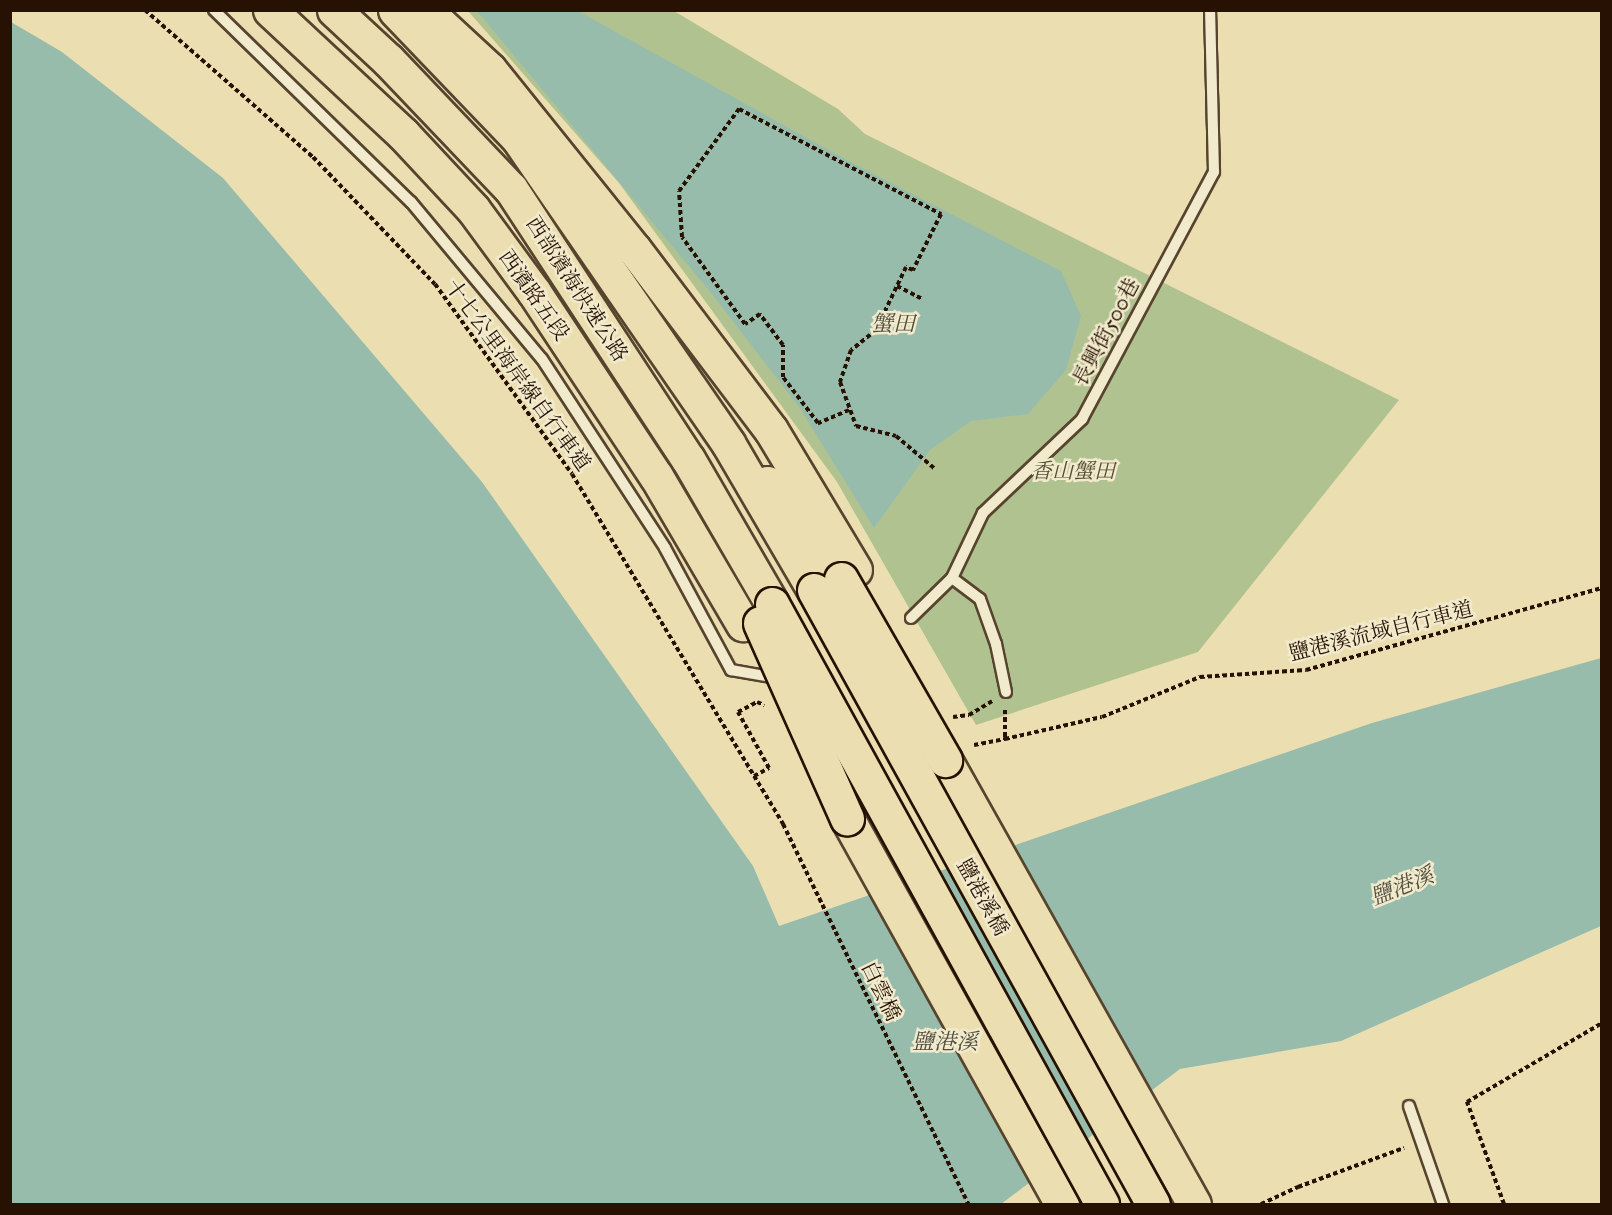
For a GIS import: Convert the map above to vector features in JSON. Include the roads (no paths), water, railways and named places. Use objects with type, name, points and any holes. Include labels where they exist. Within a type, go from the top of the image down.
[{"type":"main road","name":"西濱路五段","points":[[270,10],[403,134],[473,209],[534,292],[656,476],[757,614]]},
{"type":"main road","name":"西部濱海快速公路","points":[[334,10],[388,60],[511,189],[688,459],[757,614]]},
{"type":"main road","name":"西部濱海快速公路","points":[[395,10],[517,137],[728,443],[836,580]]},
{"type":"main road","points":[[425,10],[490,70],[634,249],[771,430],[836,580]]},
{"type":"main road","name":"鹽港溪橋","points":[[836,580],[945,760],[1194,1204]]},
{"type":"main road","name":"鹽港溪橋","points":[[836,580],[1154,1204]]},
{"type":"main road","points":[[757,614],[847,818],[1062,1204]]},
{"type":"main road","name":"鹽港溪橋","points":[[757,614],[1102,1204]]},
{"type":"lane","points":[[214,10],[411,202],[542,359],[665,548],[731,670],[798,682]]},
{"type":"lane","name":"長興街500巷","points":[[911,618],[952,578],[983,513],[1082,418],[1214,172],[1210,10]]},
{"type":"lane","points":[[952,578],[980,599],[996,644],[1006,692]]},
{"type":"lane","points":[[1409,1106],[1443,1204]]},
{"type":"water","name":"蟹田","points":[[477,11],[578,11],[845,159],[1061,271],[1081,316],[1066,370],[1028,414],[971,421],[930,450],[874,528],[799,407],[711,293]]},
{"type":"water","name":"鹽港溪","points":[[11,22],[62,52],[223,178],[482,482],[753,866],[779,926],[1372,723],[1601,658],[1601,926],[1341,1041],[1180,1069],[1001,1204],[11,1204]]},
{"type":"park label","name":"香山蟹田","points":[[1073,471]]}]
